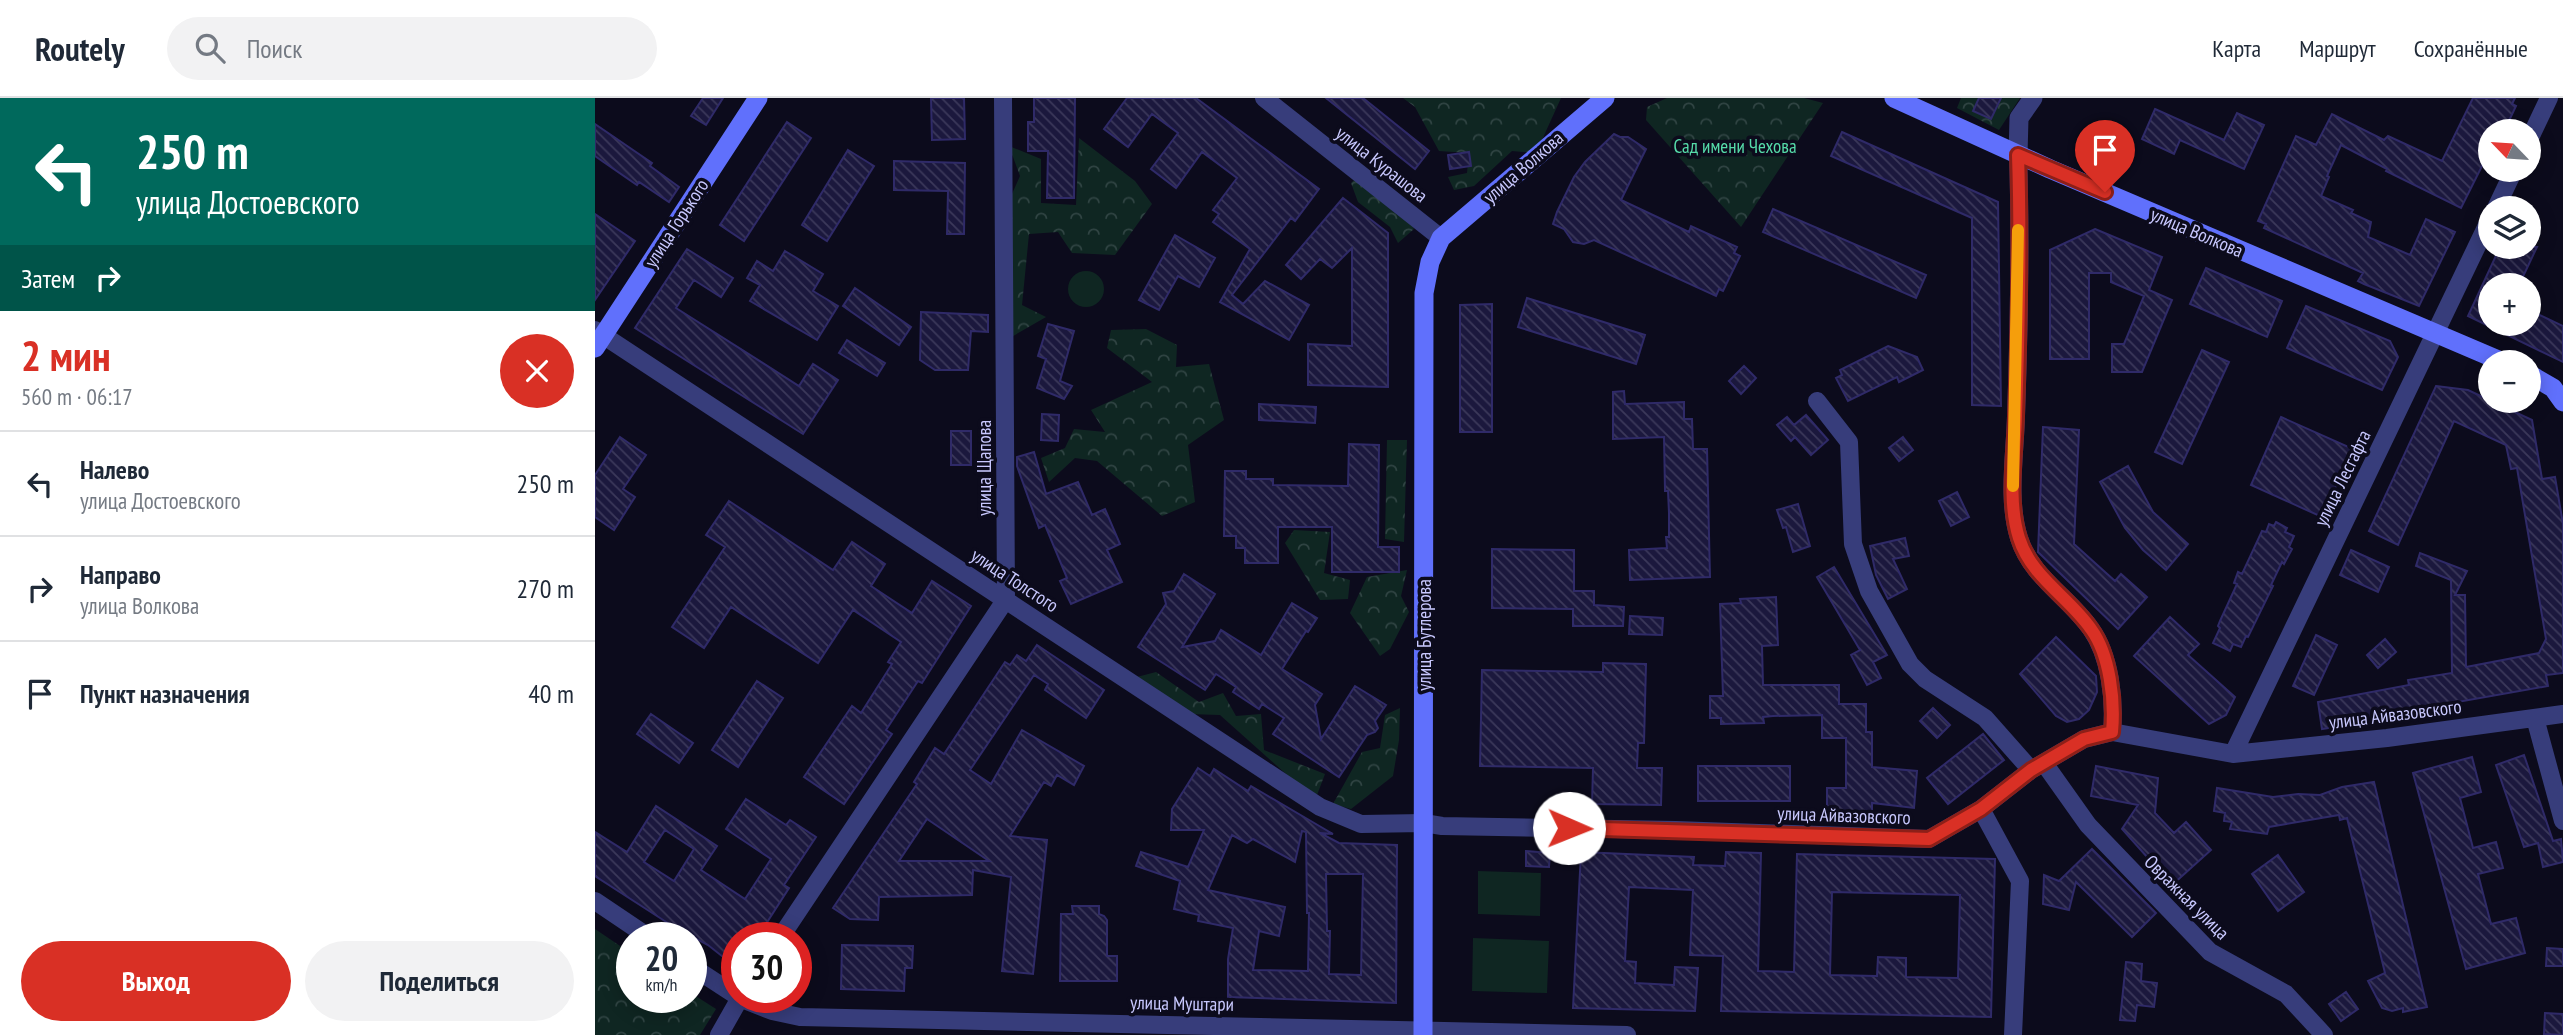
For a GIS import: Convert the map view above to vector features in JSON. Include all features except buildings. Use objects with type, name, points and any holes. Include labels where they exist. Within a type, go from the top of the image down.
[{"type":"main road","name":"улица Горького","points":[[598,338],[758,98]]},
{"type":"main road","name":"улица Волкова","points":[[1441,238],[1605,98]]},
{"type":"main road","name":"улица Волкова","points":[[1894,98],[2018,155],[2478,351]]},
{"type":"main road","name":"улица Бутлерова","points":[[1423,1032],[1424,293],[1430,262],[1441,238]]},
{"type":"main road","points":[[2541,381],[2553,388],[2563,402]]},
{"type":"street","name":"улица Щапова","points":[[1003,98],[1006,599]]},
{"type":"street","name":"улица Курашова","points":[[1264,98],[1441,238]]},
{"type":"street","points":[[2033,98],[2019,118],[2013,499],[2018,537],[2029,562],[2092,630],[2108,667],[2114,710],[2112,732]]},
{"type":"street","points":[[2539,119],[2549,98]]},
{"type":"street","name":"улица Лесгафта","points":[[2233,754],[2478,244]]},
{"type":"street","name":"улица Толстого","points":[[598,338],[1006,599],[1320,807],[1361,824],[1424,822]]},
{"type":"street","points":[[1817,401],[1849,442],[1853,544],[1869,591],[1910,664],[1925,680],[1985,718],[2038,766]]},
{"type":"street","points":[[791,922],[1006,599]]},
{"type":"street","name":"улица Айвазовского","points":[[1424,822],[1442,826],[1676,830],[1929,839],[1981,809],[2038,766],[2084,739],[2112,732],[2233,754],[2387,738],[2563,714]]},
{"type":"street","points":[[2535,718],[2563,821]]},
{"type":"street","name":"Овражная улица","points":[[2038,766],[2088,825],[2210,952],[2285,994],[2324,1035]]},
{"type":"street","points":[[1981,809],[2020,881],[2013,1035]]},
{"type":"street","points":[[595,901],[626,922]]},
{"type":"street","points":[[719,1035],[731,1013]]},
{"type":"street","name":"улица Муштари","points":[[781,1013],[800,1017],[1627,1035]]},
{"type":"green space","points":[[1403,98],[1561,98],[1536,153],[1512,151],[1474,186],[1454,190],[1448,177],[1467,173],[1469,153],[1439,151],[1415,107]]},
{"type":"green space","name":"Сад имени Чехова","points":[[1667,98],[1804,98],[1823,103],[1741,227],[1646,120],[1647,107]]},
{"type":"green space","points":[[1961,98],[2020,98],[1999,130],[1957,108]]},
{"type":"green space","points":[[1079,138],[1135,181],[1152,204],[1115,255],[1072,253],[1058,232],[1029,234],[1022,305],[1046,317],[1008,339],[1004,212],[1020,176],[1009,146],[1041,159],[1041,203],[1076,205]]},
{"type":"green space","points":[[1364,171],[1395,195],[1414,229],[1398,243],[1390,227],[1358,202],[1351,183]]},
{"type":"green space","points":[[1086,271],[1098,277],[1104,289],[1098,301],[1086,307],[1074,301],[1068,289],[1074,277]]},
{"type":"green space","points":[[1146,329],[1177,345],[1176,367],[1209,364],[1224,420],[1188,445],[1195,502],[1162,516],[1097,461],[1075,458],[1049,482],[1041,458],[1065,448],[1074,429],[1105,432],[1091,410],[1152,382],[1107,348],[1111,330]]},
{"type":"green space","points":[[1387,440],[1407,440],[1404,542],[1385,539]]},
{"type":"green space","points":[[1294,530],[1330,532],[1324,573],[1350,580],[1348,599],[1320,600],[1285,543]]},
{"type":"green space","points":[[1407,570],[1401,596],[1409,612],[1390,649],[1380,656],[1350,613],[1367,577]]},
{"type":"green space","points":[[1156,672],[1199,702],[1223,693],[1236,716],[1261,714],[1264,750],[1325,774],[1317,795],[1295,782],[1220,715],[1190,714],[1137,677]]},
{"type":"green space","points":[[1400,708],[1399,740],[1393,776],[1351,809],[1333,804],[1362,752],[1380,748],[1385,715]]},
{"type":"green space","points":[[1478,871],[1541,873],[1540,916],[1478,914]]},
{"type":"green space","points":[[595,929],[616,943],[616,1013],[707,1013],[707,1003],[716,1009],[700,1035],[595,1035]]},
{"type":"green space","points":[[1473,938],[1549,941],[1547,993],[1472,991]]},
{"type":"slow traffic","points":[[2013,486],[2018,230]]},
{"type":"route","points":[[1569,828],[1929,839],[1981,809],[2031,770],[2084,739],[2112,732],[2114,710],[2108,667],[2092,630],[2029,562],[2018,537],[2013,499],[2018,155],[2105,192]]}]
